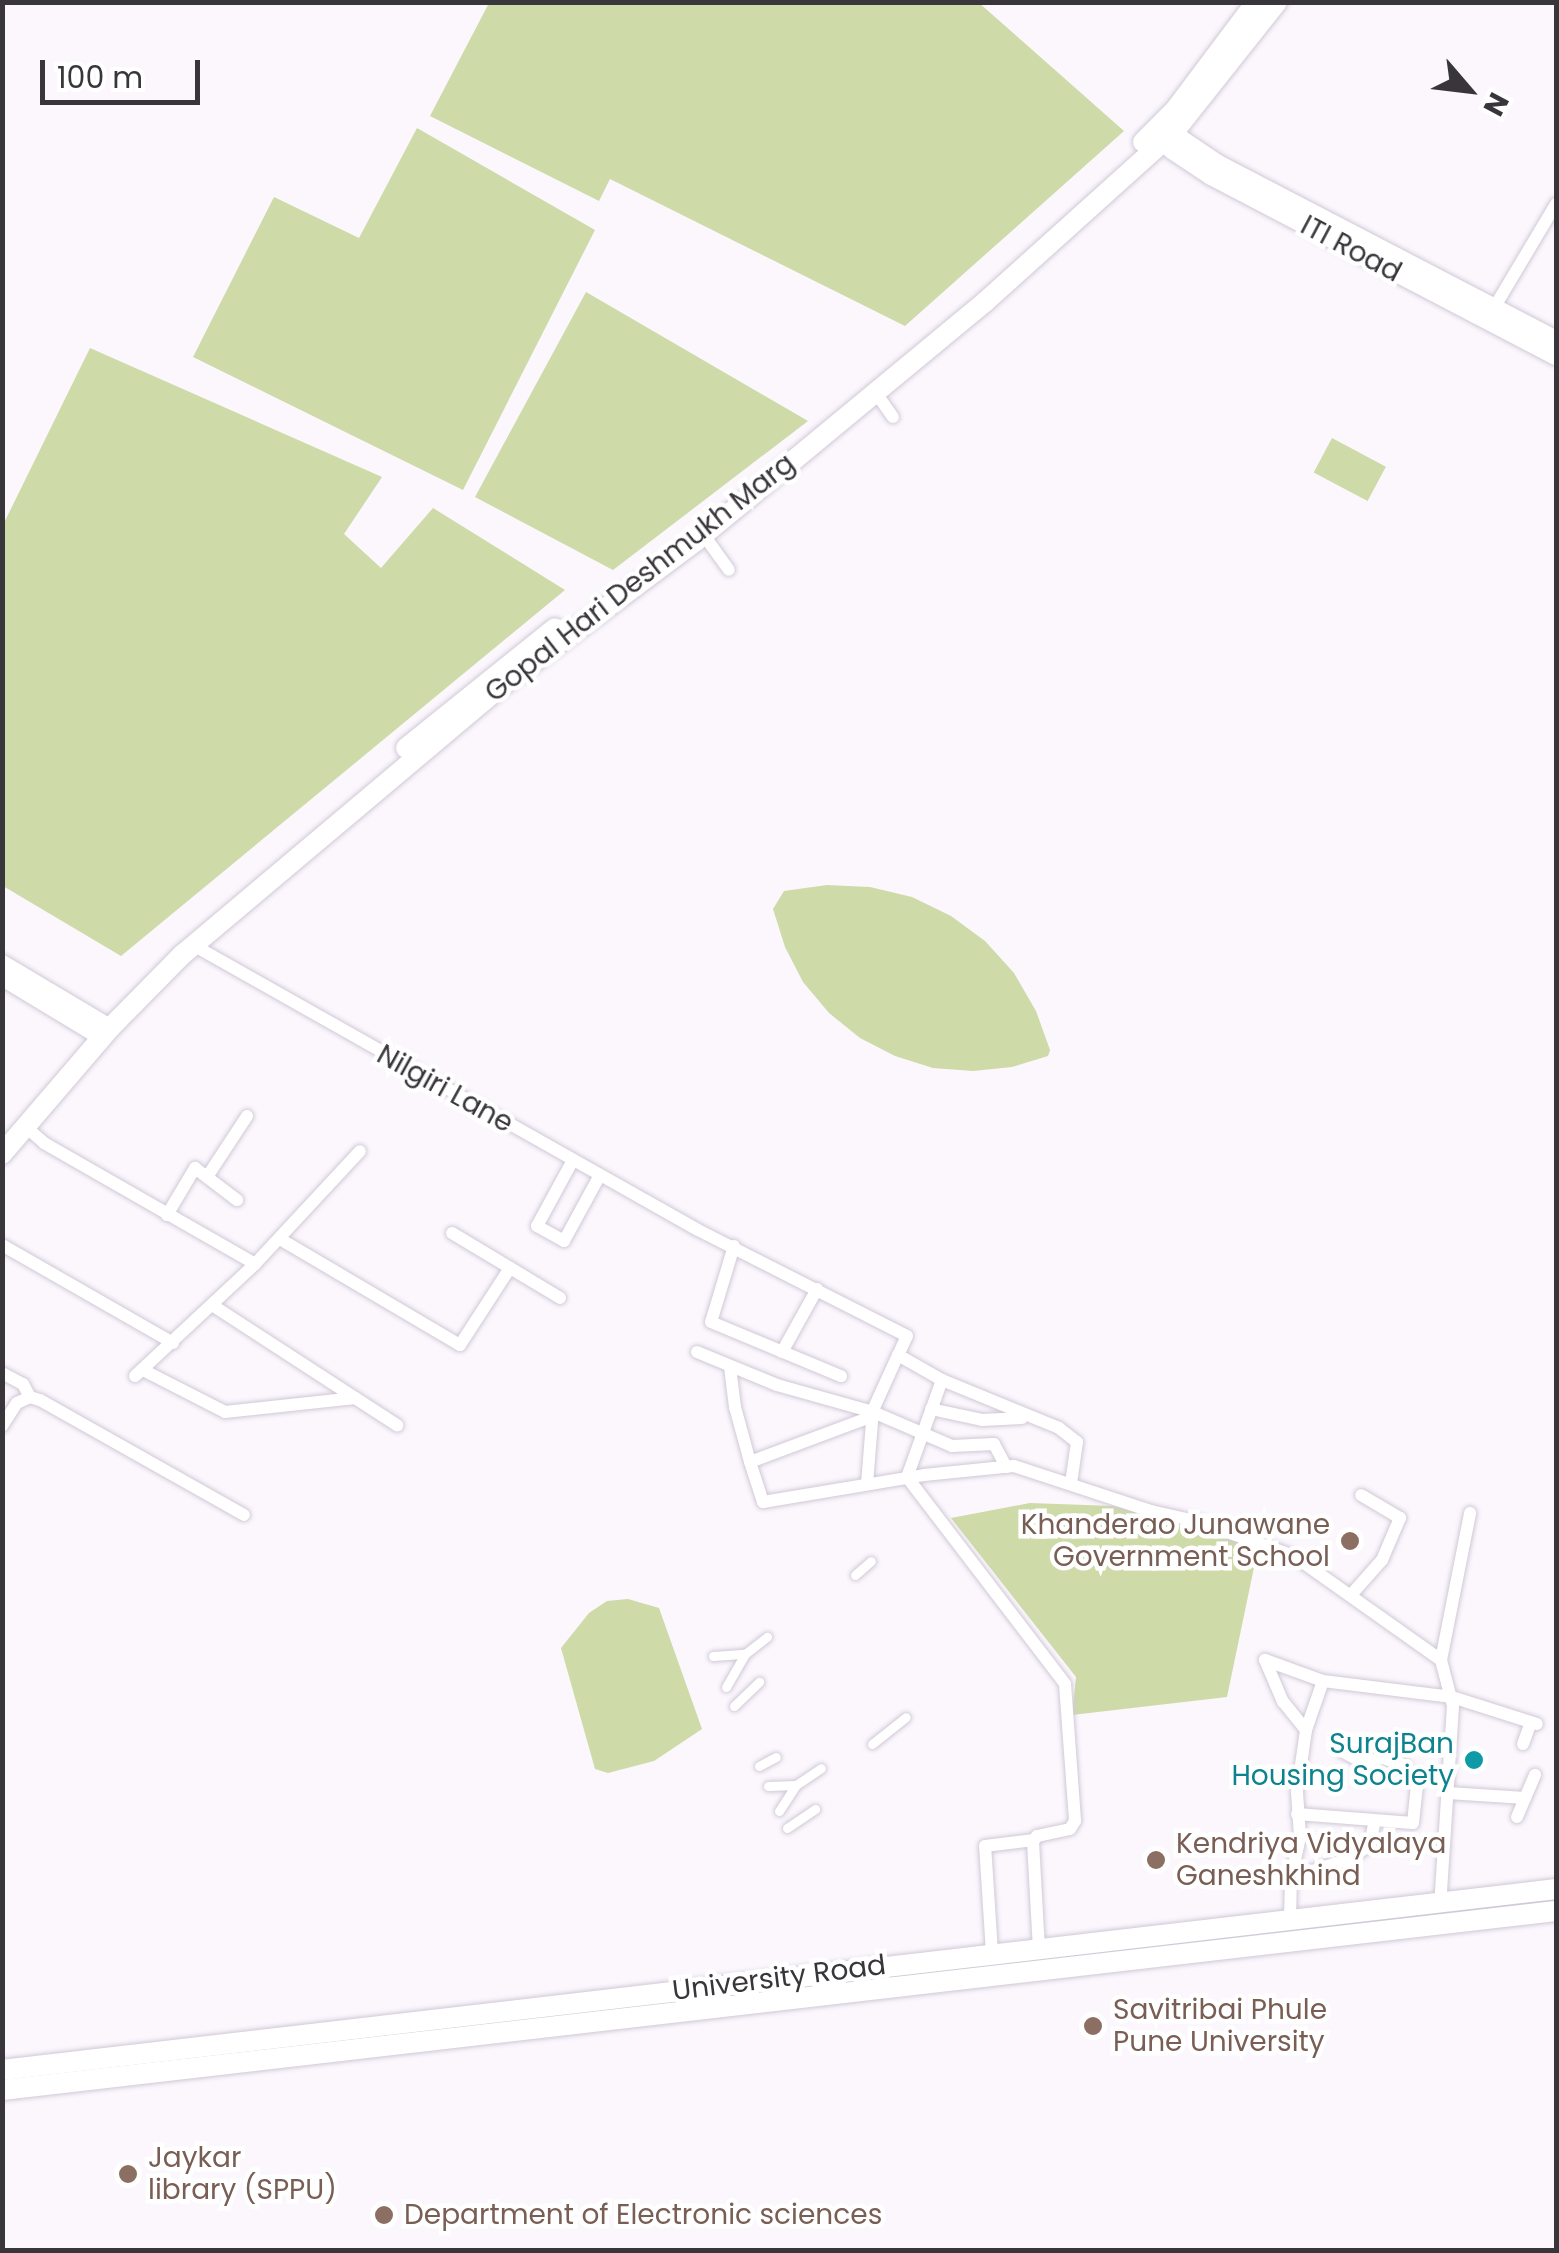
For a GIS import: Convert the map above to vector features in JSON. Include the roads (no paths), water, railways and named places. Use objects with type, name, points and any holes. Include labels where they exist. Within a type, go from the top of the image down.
[{"type":"main road","name":"Gopal Hari Deshmukh Marg","points":[[2,1154],[11,1130],[101,1029],[224,902],[688,531],[1164,131],[1256,2]]},
{"type":"main road","name":"Gopal Hari Deshmukh Marg","points":[[101,1029],[476,698],[704,534],[985,302],[1164,131],[1277,2]]},
{"type":"main road","name":"ITI Road","points":[[1164,131],[1491,314],[1556,356]]},
{"type":"main road","name":"ITI Road","points":[[1491,314],[1556,340]]},
{"type":"main road","name":"University Road","points":[[2,2070],[1556,1888]]},
{"type":"main road","name":"University Road","points":[[2,2090],[1099,1961],[1438,1928],[1556,1911]]},
{"type":"street","points":[[1491,314],[1556,204]]},
{"type":"street","points":[[874,390],[893,417]]},
{"type":"street","points":[[704,534],[729,570]]},
{"type":"street","name":"Nilgiri Lane","points":[[193,944],[698,1230],[907,1336],[898,1355]]},
{"type":"street","points":[[2,962],[101,1029]]},
{"type":"street","points":[[2,978],[101,1029]]},
{"type":"street","points":[[207,1177],[246,1116]]},
{"type":"street","points":[[11,1130],[44,1144],[255,1264]]},
{"type":"street","points":[[354,1398],[225,1412],[139,1373],[280,1239],[360,1151]]},
{"type":"street","points":[[573,1160],[537,1226],[564,1241],[600,1175]]},
{"type":"street","points":[[167,1214],[195,1168],[237,1200]]},
{"type":"street","points":[[452,1233],[560,1298]]},
{"type":"street","points":[[280,1239],[460,1345],[510,1268]]},
{"type":"street","points":[[2,1244],[173,1343]]},
{"type":"street","points":[[734,1246],[711,1322],[841,1376]]},
{"type":"street","points":[[782,1352],[816,1289]]},
{"type":"street","points":[[212,1306],[398,1426]]},
{"type":"street","points":[[697,1352],[952,1446],[994,1444],[1006,1467]]},
{"type":"street","points":[[867,1484],[873,1414],[898,1355],[942,1380],[1059,1428],[1077,1442],[1071,1483]]},
{"type":"street","points":[[730,1366],[734,1406],[763,1502],[907,1478],[1006,1467],[1094,1489],[1294,1556],[1441,1660]]},
{"type":"street","points":[[2,1373],[23,1384],[30,1397],[244,1515]]},
{"type":"street","points":[[907,1478],[942,1380]]},
{"type":"street","points":[[2,1426],[17,1402],[30,1397]]},
{"type":"street","points":[[931,1409],[982,1420],[1030,1418]]},
{"type":"street","points":[[750,1462],[873,1414]]},
{"type":"street","points":[[907,1478],[1063,1678],[1074,1823],[1034,1840],[985,1846],[992,1953]]},
{"type":"street","points":[[1351,1595],[1382,1560],[1400,1518],[1361,1495]]},
{"type":"street","points":[[1438,1928],[1452,1698],[1441,1660],[1470,1513]]},
{"type":"street","points":[[855,1575],[871,1561]]},
{"type":"street","points":[[726,1687],[745,1654],[767,1637]]},
{"type":"street","points":[[713,1656],[745,1654]]},
{"type":"street","points":[[1306,1730],[1283,1702],[1264,1660],[1323,1681],[1452,1698],[1534,1723],[1523,1744]]},
{"type":"street","points":[[1290,1919],[1291,1878],[1300,1837],[1297,1814],[1306,1730],[1323,1681]]},
{"type":"street","points":[[734,1706],[759,1682]]},
{"type":"street","points":[[872,1744],[906,1717]]},
{"type":"street","points":[[1297,1814],[1413,1823],[1417,1788],[1404,1765],[1382,1758],[1364,1762],[1340,1751]]},
{"type":"street","points":[[759,1766],[776,1758]]},
{"type":"street","points":[[779,1811],[796,1785],[822,1768]]},
{"type":"street","points":[[1517,1816],[1536,1775]]},
{"type":"street","points":[[768,1786],[796,1785]]},
{"type":"street","points":[[1448,1793],[1525,1798]]},
{"type":"street","points":[[787,1828],[815,1809]]},
{"type":"street","points":[[1291,1878],[1350,1859],[1370,1845],[1375,1820]]},
{"type":"street","points":[[1034,1840],[1039,1948]]},
{"type":"place","name":"Khanderao Junawane Government School","points":[[1350,1541]]},
{"type":"place","name":"SurajBan Housing Society","points":[[1474,1760]]},
{"type":"place","name":"Kendriya Vidyalaya Ganeshkhind","points":[[1156,1860]]},
{"type":"place","name":"Savitribai Phule Pune University","points":[[1093,2026]]},
{"type":"place","name":"Jaykar library (SPPU)","points":[[128,2174]]},
{"type":"place","name":"Department of Electronic sciences","points":[[384,2215]]}]
